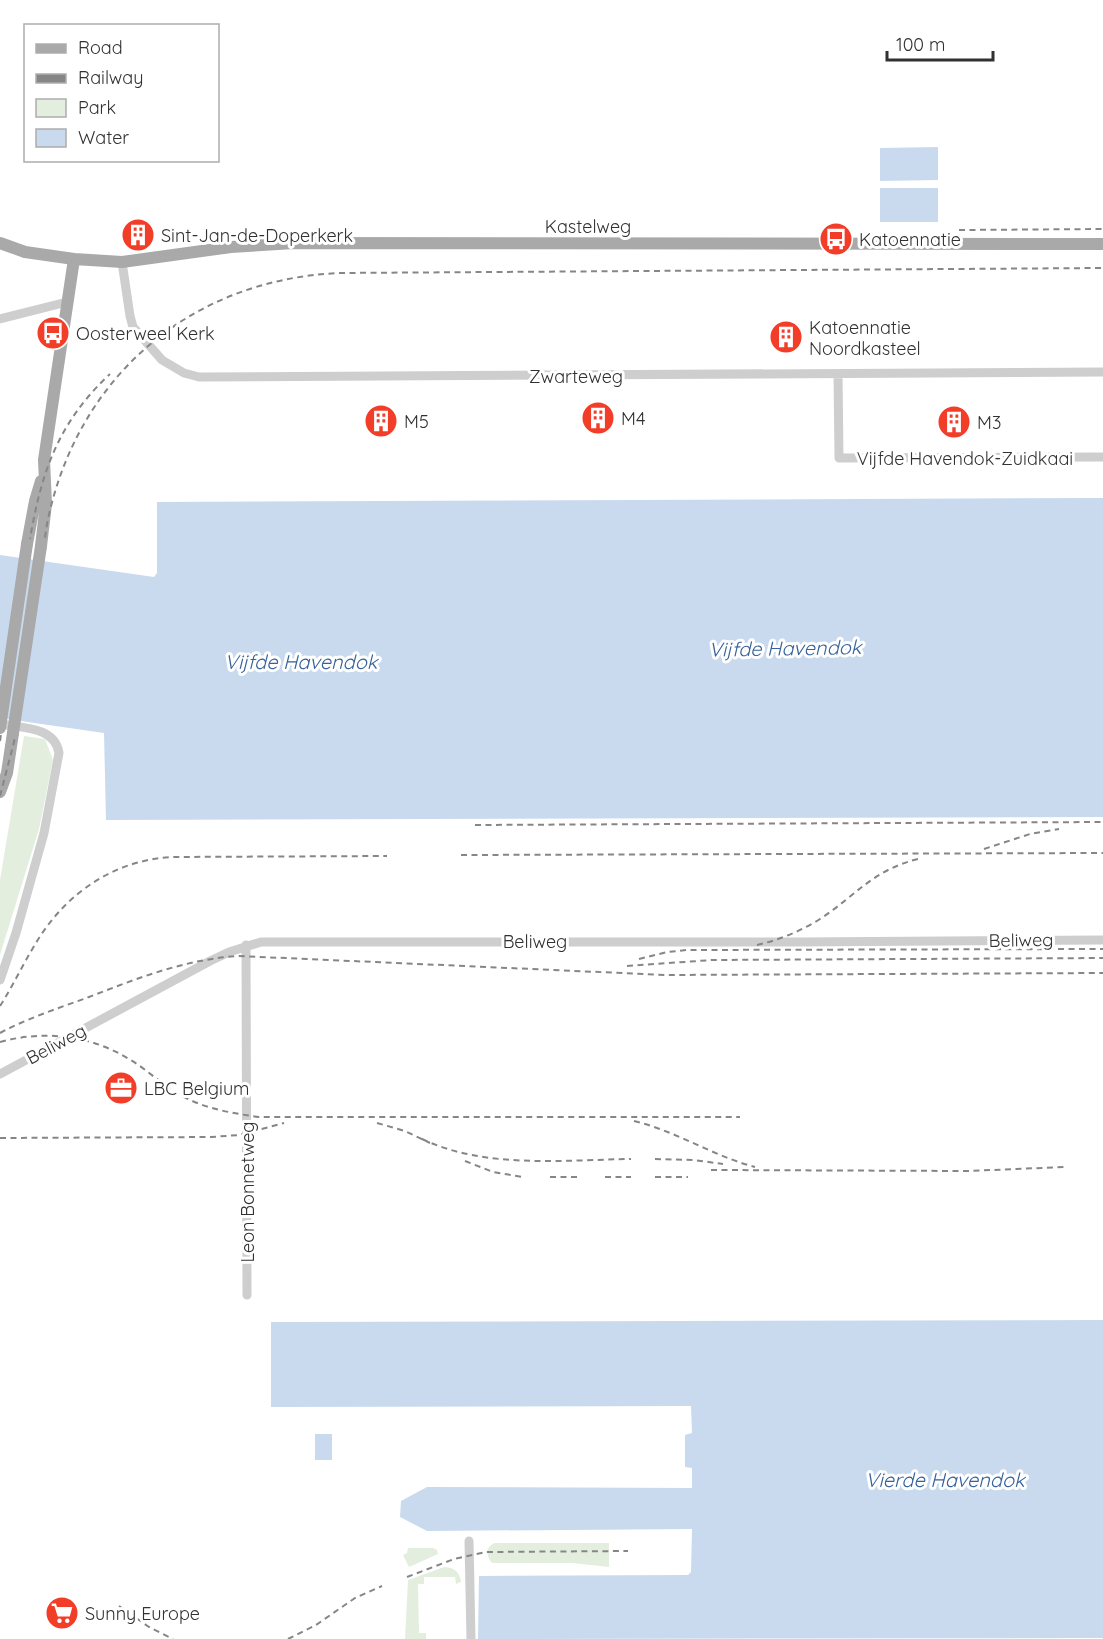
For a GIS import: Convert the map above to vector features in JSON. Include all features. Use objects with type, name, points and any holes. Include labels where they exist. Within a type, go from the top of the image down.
[{"type":"main road","name":"Kastelweg","points":[[0,243],[25,252],[74,260],[122,262],[231,247],[294,243],[1103,244]]},
{"type":"main road","points":[[0,726],[27,544],[35,501],[44,474],[74,260]]},
{"type":"main road","points":[[0,792],[7,773],[41,546],[46,504],[44,474]]},
{"type":"street","name":"Zwarteweg","points":[[122,262],[133,327],[162,360],[184,373],[198,377],[1103,372]]},
{"type":"street","points":[[0,319],[67,302]]},
{"type":"street","name":"Vijfde Havendok-Zuidkaai","points":[[838,375],[839,458],[1103,457]]},
{"type":"street","points":[[0,726],[48,734],[58,744],[59,753],[44,833],[16,933],[0,980]]},
{"type":"street","name":"Beliweg","points":[[0,1074],[210,961],[246,945],[261,942],[1103,940]]},
{"type":"street","name":"Leon Bonnetweg","points":[[246,945],[248,1295]]},
{"type":"street","points":[[469,1541],[471,1639]]},
{"type":"green space","points":[[24,736],[45,739],[53,760],[39,829],[0,955],[0,880]]},
{"type":"green space","points":[[495,1543],[609,1543],[609,1567],[572,1563],[492,1563],[488,1552],[489,1547]]},
{"type":"green space","points":[[408,1548],[433,1548],[438,1554],[409,1567],[403,1555],[407,1553]]},
{"type":"green space","points":[[444,1567],[456,1571],[461,1582],[456,1584],[455,1577],[424,1577],[424,1584],[418,1584],[419,1633],[426,1633],[426,1639],[405,1639],[408,1580]]},
{"type":"water","points":[[938,147],[938,180],[880,181],[880,148]]},
{"type":"water","points":[[880,188],[938,188],[938,222],[880,222]]},
{"type":"water","name":"Vijfde Havendok","points":[[1103,498],[1103,817],[106,820],[104,733],[0,718],[0,555],[154,577],[157,573],[157,502]]},
{"type":"water","name":"Vierde Havendok","points":[[1103,1320],[1103,1638],[478,1639],[479,1576],[688,1575],[691,1572],[692,1529],[427,1531],[400,1517],[401,1501],[427,1487],[692,1488],[692,1468],[685,1467],[685,1435],[692,1433],[691,1406],[271,1407],[271,1322]]},
{"type":"water","points":[[315,1434],[332,1434],[332,1460],[315,1460]]},
{"type":"railway","points":[[959,230],[1103,229]]},
{"type":"railway","points":[[0,796],[14,742],[47,524],[62,472],[84,424],[113,382],[148,346],[189,317],[235,294],[286,280],[340,273],[1103,268]]},
{"type":"railway","points":[[0,741],[31,533],[44,476],[69,424],[87,399],[110,374]]},
{"type":"railway","points":[[475,825],[1103,822]]},
{"type":"railway","points":[[984,849],[1030,834],[1059,829]]},
{"type":"railway","points":[[461,855],[1103,853]]},
{"type":"railway","points":[[0,1006],[51,921],[65,906],[96,881],[132,864],[172,857],[387,856]]},
{"type":"railway","points":[[757,945],[782,938],[805,927],[833,910],[878,876],[905,863],[922,858]]},
{"type":"railway","points":[[639,959],[687,950],[1103,949]]},
{"type":"railway","points":[[0,1033],[162,970],[200,961],[239,956],[666,975],[1103,973]]},
{"type":"railway","points":[[627,966],[712,960],[1103,958]]},
{"type":"railway","points":[[0,1042],[33,1036],[83,1040],[129,1059],[168,1088],[200,1104],[258,1117],[740,1117]]},
{"type":"railway","points":[[634,1121],[650,1125],[724,1157],[755,1167]]},
{"type":"railway","points":[[0,1138],[211,1137],[239,1135],[284,1123]]},
{"type":"railway","points":[[377,1123],[405,1131],[430,1143]]},
{"type":"railway","points":[[422,1139],[446,1149],[498,1159],[524,1161],[631,1159]]},
{"type":"railway","points":[[655,1159],[694,1160],[723,1164]]},
{"type":"railway","points":[[465,1161],[493,1172],[523,1177]]},
{"type":"railway","points":[[711,1170],[969,1171],[1064,1167]]},
{"type":"railway","points":[[550,1177],[578,1177]]},
{"type":"railway","points":[[605,1177],[631,1177]]},
{"type":"railway","points":[[655,1177],[688,1177]]},
{"type":"railway","points":[[407,1577],[454,1559],[486,1552],[628,1551]]},
{"type":"railway","points":[[288,1639],[316,1625],[355,1598],[382,1586]]},
{"type":"railway","points":[[119,1606],[149,1627],[173,1639]]},
{"type":"place","name":"Sint-Jan-de-Doperkerk","points":[[138,235]]},
{"type":"place","name":"Katoennatie","points":[[836,239]]},
{"type":"place","name":"Oosterweel Kerk","points":[[53,333]]},
{"type":"place","name":"Katoennatie Noordkasteel","points":[[786,337]]},
{"type":"place","name":"M4","points":[[598,418]]},
{"type":"place","name":"M5","points":[[381,421]]},
{"type":"place","name":"M3","points":[[954,422]]},
{"type":"place","name":"LBC Belgium","points":[[121,1088]]},
{"type":"place","name":"Sunny Europe","points":[[62,1613]]}]
